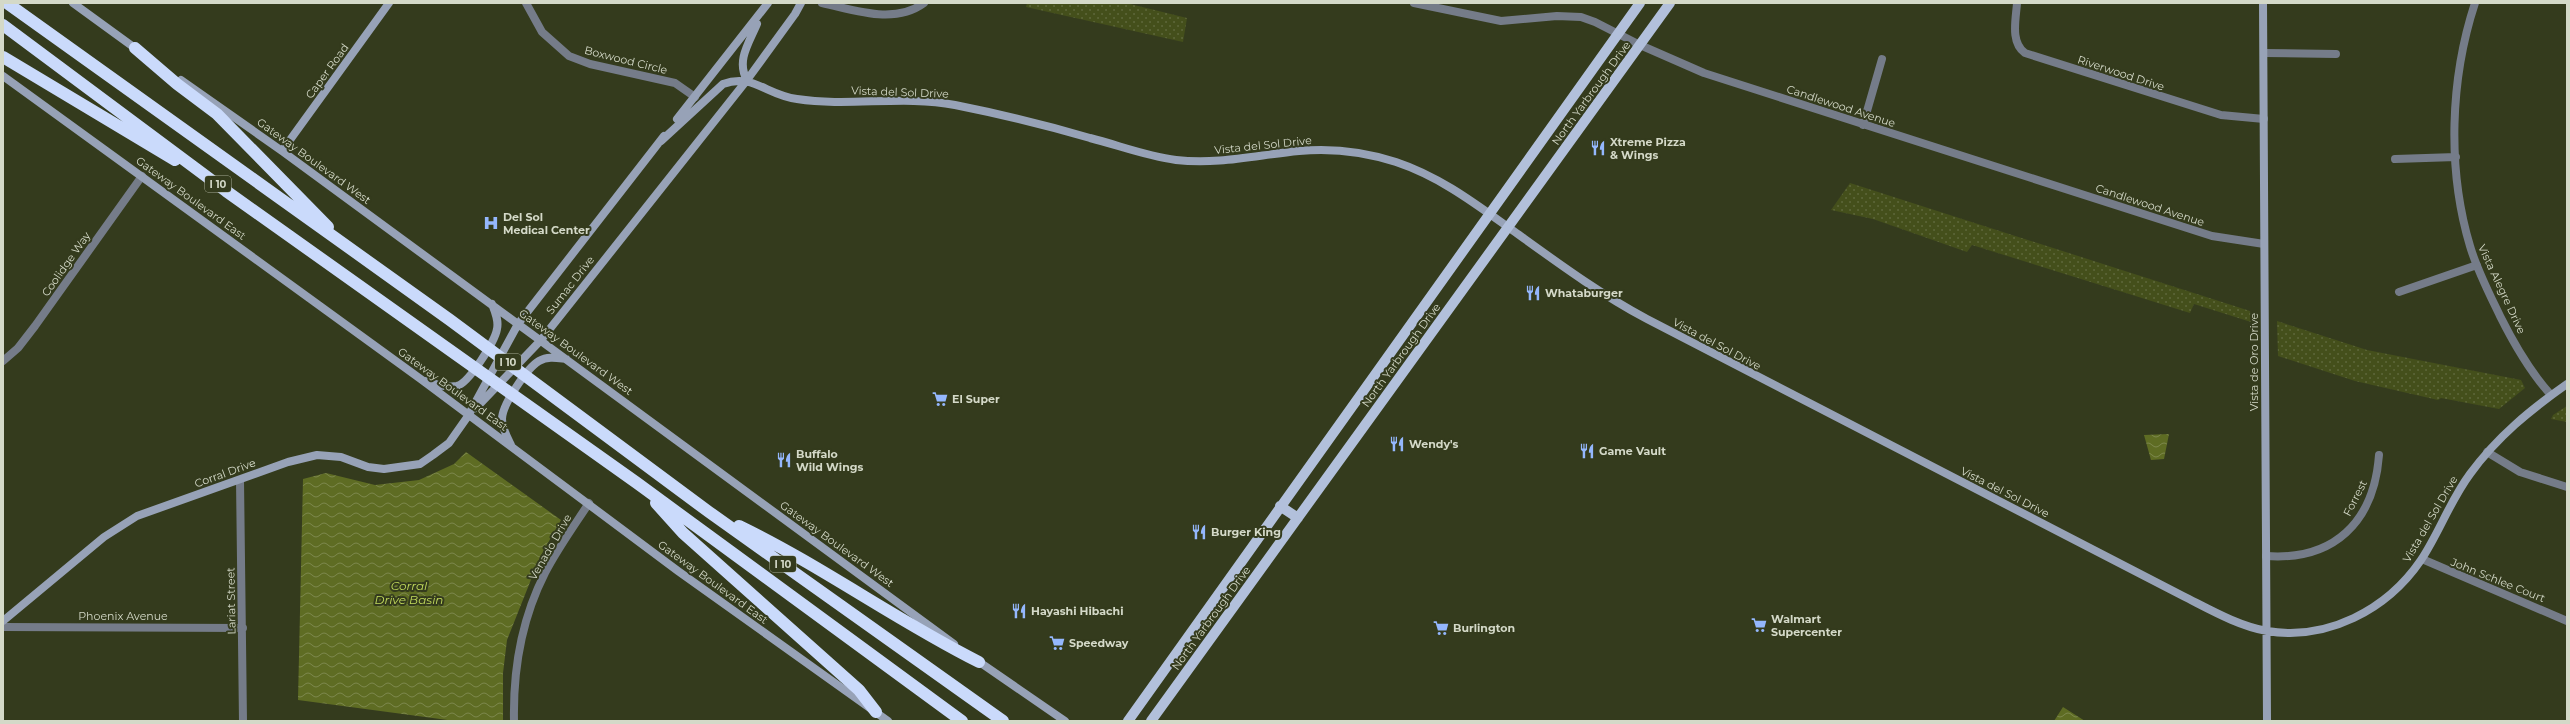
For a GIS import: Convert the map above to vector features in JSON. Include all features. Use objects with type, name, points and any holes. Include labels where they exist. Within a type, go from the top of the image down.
[{"type":"highway","name":"I 10","points":[[7,3],[566,404],[709,512],[1003,721]]},
{"type":"highway","name":"I 10","points":[[3,25],[226,191],[637,483],[962,721]]},
{"type":"highway","points":[[135,48],[177,84],[217,114],[353,252]]},
{"type":"highway","points":[[3,57],[226,191]]},
{"type":"highway","points":[[637,483],[683,533],[859,690],[876,712]]},
{"type":"highway","points":[[709,512],[776,544],[911,626],[979,662]]},
{"type":"main road","name":"Gateway Boulevard West","points":[[73,3],[282,151],[979,662],[1065,721]]},
{"type":"main road","name":"Caper Road","points":[[282,151],[390,3]]},
{"type":"main road","name":"Sumac Drive","points":[[468,416],[541,340],[747,80],[795,14],[801,3]]},
{"type":"main road","name":"North Yarbrough Drive","points":[[1130,718],[1640,3]]},
{"type":"main road","name":"North Yarbrough Drive","points":[[1151,721],[1670,3]]},
{"type":"main road","name":"Vista de Oro Drive","points":[[2263,3],[2267,721]]},
{"type":"main road","name":"Sumac Drive","points":[[468,416],[518,324],[766,6]]},
{"type":"main road","points":[[661,141],[723,84],[734,80],[747,80],[742,71],[742,62],[766,6]]},
{"type":"main road","name":"Gateway Boulevard East","points":[[3,76],[422,380],[468,416],[511,445],[678,571],[888,721]]},
{"type":"main road","name":"Vista del Sol Drive","points":[[747,80],[768,91],[797,99],[916,102],[954,105],[1090,138],[1147,155],[1174,160],[1233,160],[1299,151],[1355,152],[1376,156],[1417,170],[1455,190],[1596,289],[1647,319],[2183,596],[2235,620],[2267,631],[2303,632],[2323,628],[2353,619],[2379,604],[2396,590],[2422,559],[2457,493],[2487,452],[2507,429],[2567,384]]},
{"type":"main road","points":[[422,380],[445,386],[458,386],[468,379],[494,340],[497,328],[497,318],[492,304]]},
{"type":"main road","points":[[511,445],[502,418],[505,407],[528,369],[540,360],[553,357],[567,359]]},
{"type":"main road","name":"Corral Drive","points":[[3,621],[118,527],[137,516],[288,462],[317,455],[341,457],[368,467],[384,469],[420,464],[449,443],[468,416]]},
{"type":"main road","points":[[1280,506],[1298,518]]},
{"type":"main road","points":[[1121,721],[1130,718]]},
{"type":"street","name":"Boxwood Circle","points":[[526,3],[542,32],[569,56],[590,64],[675,84],[695,97]]},
{"type":"street","points":[[822,3],[880,15],[899,14],[916,9],[924,3]]},
{"type":"street","name":"Candlewood Avenue","points":[[1414,3],[1480,18],[1501,20],[1557,16],[1581,17],[1595,22],[1640,45],[1704,73],[1862,125],[2212,236],[2264,244]]},
{"type":"street","name":"Riverwood Drive","points":[[2017,3],[2017,45],[2025,53],[2221,115],[2264,119]]},
{"type":"street","name":"Vista Alegre Drive","points":[[2475,3],[2464,47],[2459,80],[2456,116],[2458,191],[2477,265],[2508,331],[2532,372],[2551,395]]},
{"type":"street","points":[[2264,54],[2336,54]]},
{"type":"street","points":[[1862,125],[1882,59]]},
{"type":"street","points":[[2395,160],[2456,157]]},
{"type":"street","name":"Coolidge Way","points":[[3,361],[18,348],[35,326],[142,176]]},
{"type":"street","points":[[2399,292],[2477,265]]},
{"type":"street","points":[[2487,452],[2520,472],[2567,487]]},
{"type":"street","name":"Forrest","points":[[2266,556],[2283,558],[2307,555],[2327,547],[2340,538],[2357,520],[2375,486],[2379,455]]},
{"type":"street","name":"Lariat Street","points":[[240,480],[243,721]]},
{"type":"street","name":"Venado Drive","points":[[514,721],[517,661],[532,604],[545,573],[589,503]]},
{"type":"street","name":"John Schlee Court","points":[[2422,559],[2567,621]]},
{"type":"street","name":"Phoenix Avenue","points":[[3,627],[243,628]]},
{"type":"shaded area","points":[[1027,3],[1126,3],[1187,18],[1183,42],[1026,7]]},
{"type":"shaded area","points":[[1850,183],[2250,311],[2251,322],[2194,304],[2190,313],[1972,245],[1967,252],[1873,219],[1831,210]]},
{"type":"shaded area","points":[[2277,321],[2367,350],[2521,380],[2525,388],[2499,409],[2441,398],[2438,400],[2355,381],[2278,356]]},
{"type":"shaded area","points":[[2567,406],[2567,422],[2551,419],[2553,415]]},
{"type":"water","points":[[2169,434],[2164,459],[2151,460],[2144,435]]},
{"type":"water","name":"Corral Drive Basin","points":[[466,452],[561,520],[540,557],[507,640],[503,673],[503,721],[455,721],[298,700],[303,479],[326,473],[375,485],[419,480],[454,464]]},
{"type":"water","points":[[2063,707],[2085,721],[2054,721]]},
{"type":"place","name":"Xtreme Pizza & Wings","points":[[1598,148]]},
{"type":"place","name":"Del Sol Medical Center","points":[[491,223]]},
{"type":"place","name":"Whataburger","points":[[1533,293]]},
{"type":"place","name":"El Super","points":[[940,399]]},
{"type":"place","name":"Wendy's","points":[[1397,444]]},
{"type":"place","name":"Game Vault","points":[[1587,451]]},
{"type":"place","name":"Buffalo Wild Wings","points":[[784,460]]},
{"type":"place","name":"Burger King","points":[[1199,532]]},
{"type":"place","name":"Hayashi Hibachi","points":[[1019,611]]},
{"type":"place","name":"Walmart Supercenter","points":[[1759,625]]},
{"type":"place","name":"Burlington","points":[[1441,628]]},
{"type":"place","name":"Speedway","points":[[1057,643]]}]
